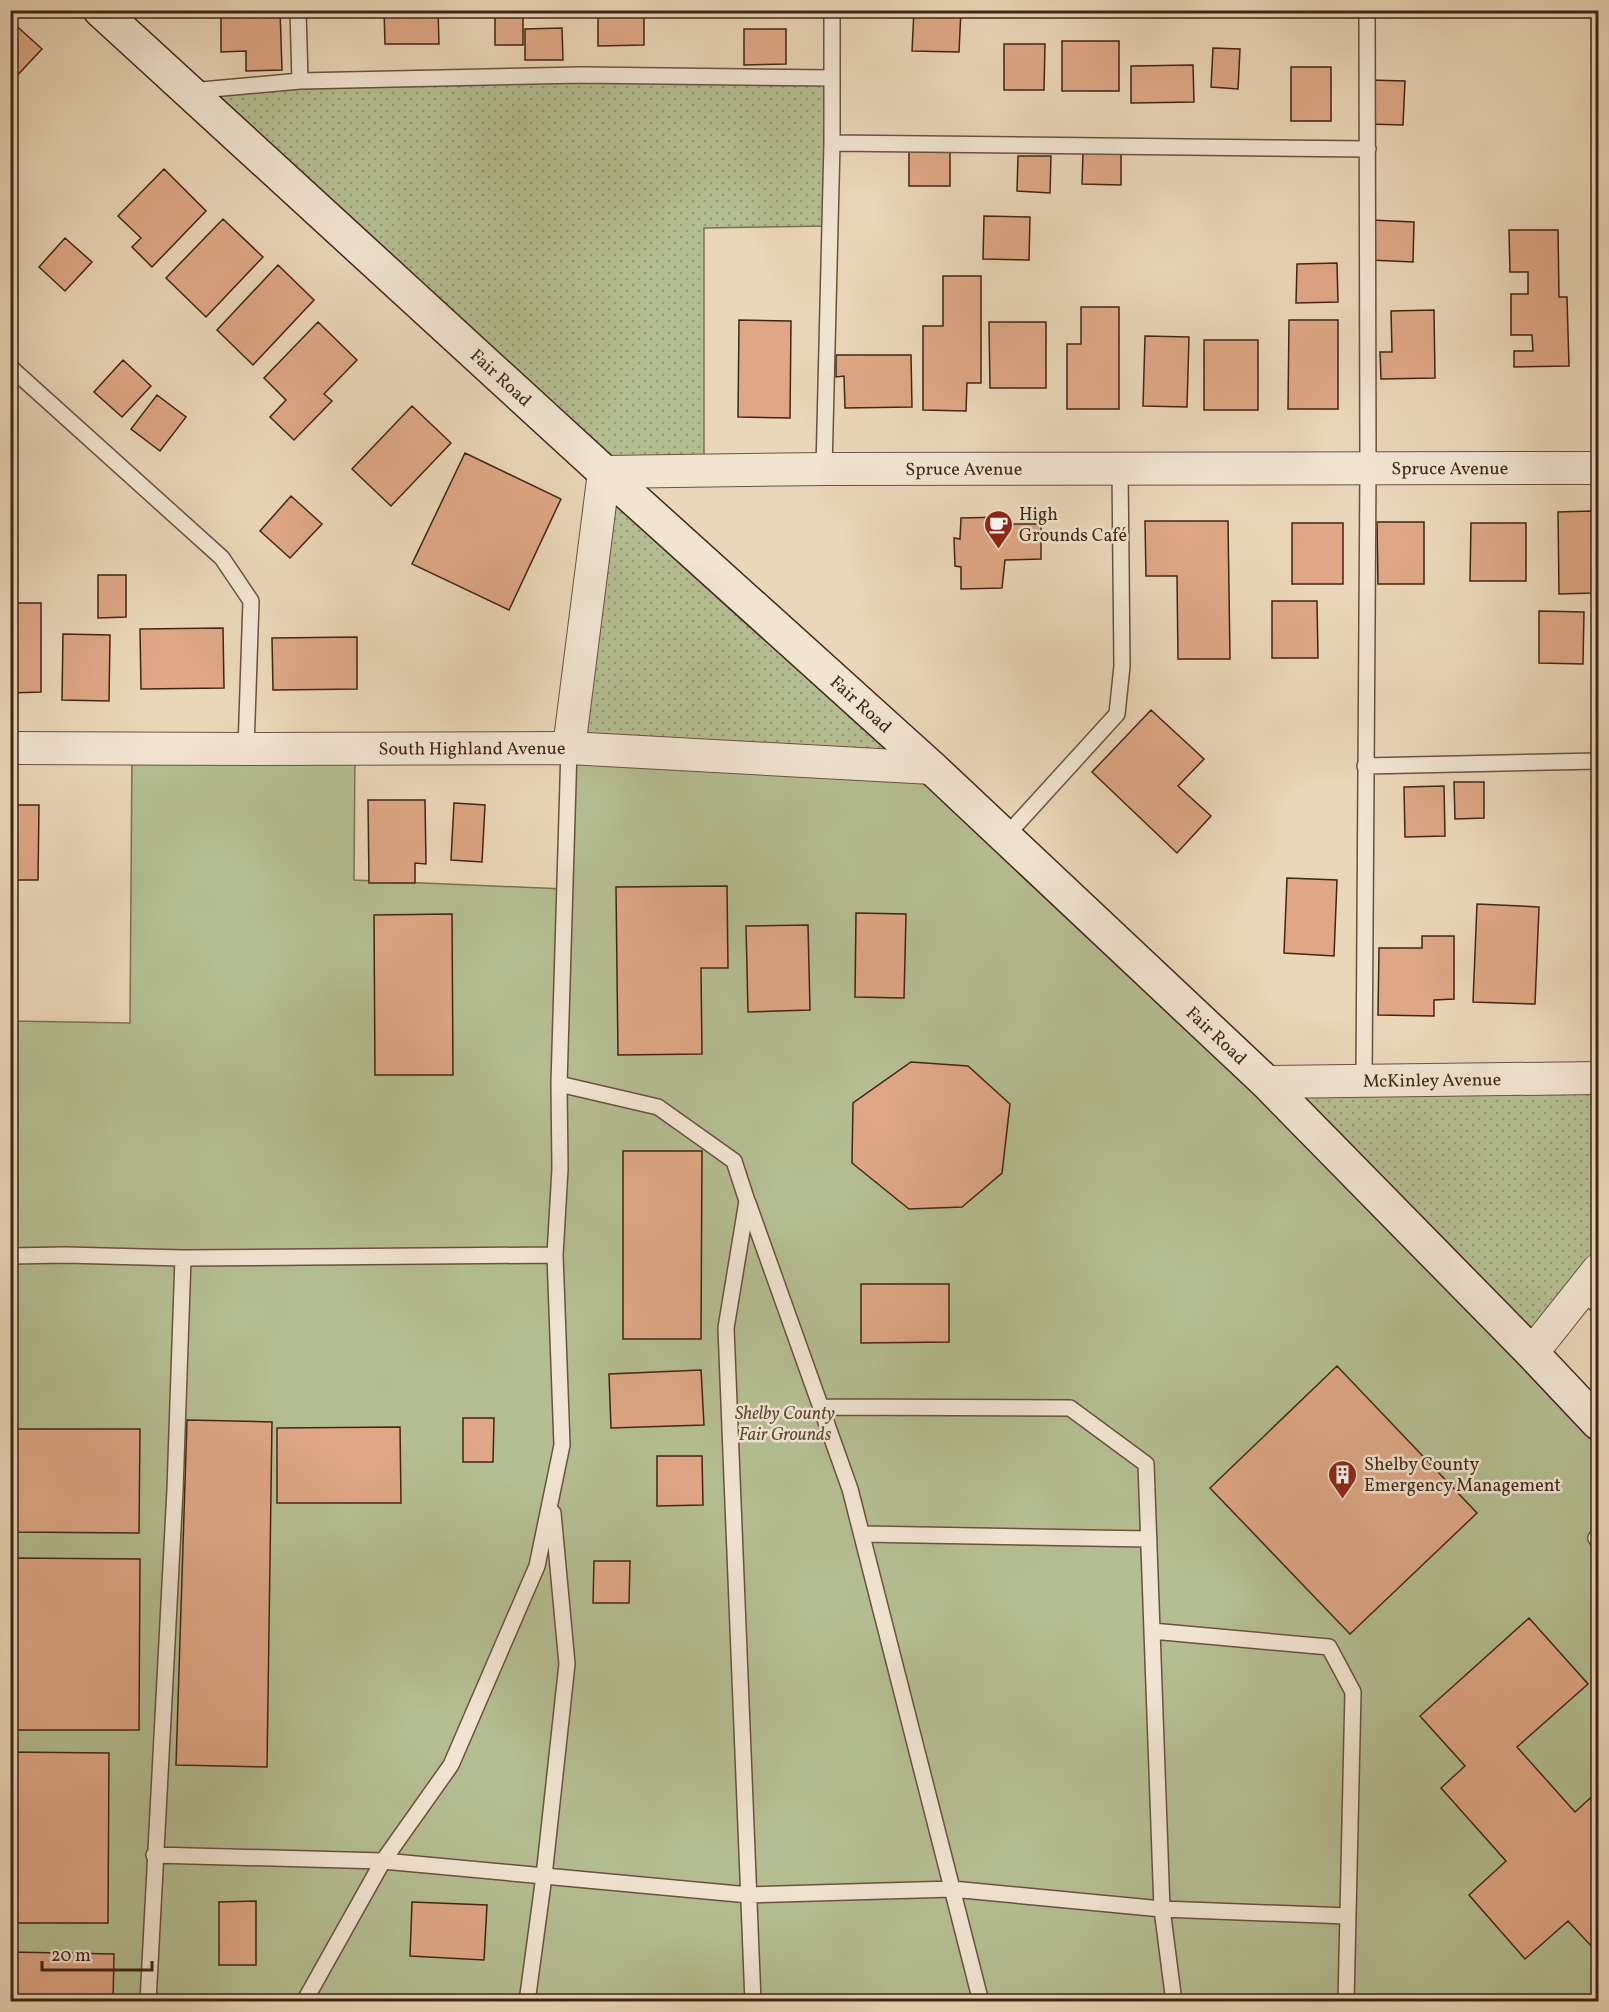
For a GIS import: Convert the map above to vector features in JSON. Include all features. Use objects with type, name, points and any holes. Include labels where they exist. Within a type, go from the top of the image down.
[{"type":"main road","name":"Fair Road","points":[[100,10],[604,472],[932,768],[1266,1082],[1599,1423]]},
{"type":"street","name":"Spruce Avenue","points":[[604,472],[824,469],[1599,468]]},
{"type":"street","points":[[569,748],[604,472]]},
{"type":"street","name":"South Highland Avenue","points":[[10,748],[569,748],[932,768]]},
{"type":"street","name":"McKinley Avenue","points":[[1266,1082],[1599,1078]]},
{"type":"street","points":[[1532,1353],[1593,1289]]},
{"type":"lane","points":[[298,10],[300,81]]},
{"type":"lane","points":[[824,469],[832,143],[832,10]]},
{"type":"lane","points":[[1364,1080],[1368,468],[1367,10]]},
{"type":"lane","points":[[190,91],[300,81],[582,75],[832,78]]},
{"type":"lane","points":[[832,143],[1368,149]]},
{"type":"lane","points":[[10,367],[222,558],[251,601],[246,749]]},
{"type":"lane","points":[[1005,837],[1117,714],[1122,666],[1120,468]]},
{"type":"lane","points":[[304,2001],[383,1861],[451,1765],[537,1566],[562,1445],[555,1255],[560,1169],[559,1084],[569,748]]},
{"type":"lane","points":[[1365,766],[1599,761]]},
{"type":"lane","points":[[559,1084],[658,1107],[734,1161],[850,1489],[981,2001]]},
{"type":"lane","points":[[747,1201],[726,1328],[753,2001]]},
{"type":"lane","points":[[10,1256],[183,1258],[555,1255]]},
{"type":"lane","points":[[148,2001],[175,1490],[183,1258]]},
{"type":"lane","points":[[821,1407],[1070,1408],[1146,1464],[1162,1909],[1174,2001]]},
{"type":"lane","points":[[527,2001],[567,1664],[551,1496]]},
{"type":"lane","points":[[862,1534],[1149,1539]]},
{"type":"lane","points":[[1599,1536],[1596,1538],[1599,1541]]},
{"type":"lane","points":[[1152,1631],[1329,1647],[1353,1692],[1346,2001]]},
{"type":"lane","points":[[154,1855],[383,1861],[749,1895],[952,1889],[1162,1909],[1347,1916]]},
{"type":"green space","points":[[832,78],[830,226],[704,228],[704,471],[606,472],[932,768],[569,748],[604,472],[190,91],[300,81]]},
{"type":"green space","name":"Shelby County Fair Grounds","points":[[569,748],[932,768],[1598,1423],[1598,2001],[11,2002],[11,1021],[130,1023],[132,749],[355,749],[354,880],[565,889]]},
{"type":"green space","points":[[1598,1078],[1598,1270],[1532,1353],[1266,1082]]},
{"type":"building","points":[[221,10],[280,10],[282,70],[246,71],[246,51],[221,52]]},
{"type":"building","points":[[384,10],[438,10],[439,44],[385,44]]},
{"type":"building","points":[[495,10],[523,10],[523,45],[495,45]]},
{"type":"building","points":[[598,10],[644,10],[644,45],[598,46]]},
{"type":"building","points":[[914,10],[961,10],[959,52],[912,51]]},
{"type":"building","points":[[10,20],[42,49],[10,83]]},
{"type":"building","points":[[562,28],[563,60],[525,60],[525,29]]},
{"type":"building","points":[[744,29],[786,29],[786,64],[744,65]]},
{"type":"building","points":[[1062,41],[1119,41],[1119,91],[1062,91]]},
{"type":"building","points":[[1004,44],[1045,44],[1044,90],[1004,90]]},
{"type":"building","points":[[1213,48],[1240,49],[1238,89],[1211,87]]},
{"type":"building","points":[[1193,65],[1194,102],[1131,103],[1131,66]]},
{"type":"building","points":[[1291,67],[1331,67],[1331,121],[1291,121]]},
{"type":"building","points":[[1369,80],[1405,81],[1403,125],[1368,124]]},
{"type":"building","points":[[909,149],[950,149],[950,186],[909,186]]},
{"type":"building","points":[[1083,153],[1121,153],[1121,185],[1082,184]]},
{"type":"building","points":[[1018,156],[1051,156],[1050,193],[1017,191]]},
{"type":"building","points":[[164,169],[206,211],[152,267],[132,247],[141,238],[118,216]]},
{"type":"building","points":[[984,216],[1030,217],[1029,260],[983,259]]},
{"type":"building","points":[[223,219],[263,257],[206,317],[166,278]]},
{"type":"building","points":[[1371,220],[1414,222],[1413,262],[1370,260]]},
{"type":"building","points":[[1509,230],[1558,230],[1559,297],[1567,297],[1569,366],[1514,367],[1514,351],[1533,351],[1532,335],[1511,335],[1511,294],[1528,294],[1528,272],[1510,272]]},
{"type":"building","points":[[65,238],[92,262],[65,291],[39,267]]},
{"type":"building","points":[[1337,263],[1338,302],[1296,303],[1297,264]]},
{"type":"building","points":[[278,265],[314,300],[253,365],[217,330]]},
{"type":"building","points":[[943,276],[981,276],[981,383],[967,383],[966,411],[923,410],[923,326],[943,326]]},
{"type":"building","points":[[1081,307],[1119,307],[1119,409],[1067,409],[1067,344],[1081,344]]},
{"type":"building","points":[[1434,310],[1435,378],[1381,379],[1380,352],[1392,352],[1391,311]]},
{"type":"building","points":[[739,320],[791,321],[790,418],[738,417]]},
{"type":"building","points":[[1289,320],[1338,320],[1338,409],[1288,409]]},
{"type":"building","points":[[318,322],[357,360],[324,394],[332,401],[294,440],[270,417],[286,400],[264,378]]},
{"type":"building","points":[[989,322],[1046,322],[1046,388],[990,388]]},
{"type":"building","points":[[1145,336],[1189,337],[1187,407],[1143,406]]},
{"type":"building","points":[[1204,340],[1258,340],[1258,410],[1204,410]]},
{"type":"building","points":[[836,355],[911,355],[912,407],[845,408],[844,376],[836,377]]},
{"type":"building","points":[[123,360],[151,386],[122,417],[94,392]]},
{"type":"building","points":[[157,395],[186,417],[160,451],[131,429]]},
{"type":"building","points":[[412,406],[451,443],[391,506],[352,469]]},
{"type":"building","points":[[465,453],[561,499],[509,610],[412,564]]},
{"type":"building","points":[[291,496],[322,524],[290,558],[260,531]]},
{"type":"building","points":[[1592,511],[1593,593],[1559,594],[1558,512]]},
{"type":"building","name":"High Grounds Café","points":[[1004,517],[1004,524],[1041,524],[1041,559],[1005,560],[1002,588],[961,589],[961,567],[955,566],[954,538],[960,539],[961,518]]},
{"type":"building","points":[[1145,521],[1228,521],[1230,659],[1178,659],[1177,576],[1146,576]]},
{"type":"building","points":[[1377,522],[1424,522],[1424,584],[1378,584]]},
{"type":"building","points":[[1292,523],[1343,523],[1343,584],[1292,584]]},
{"type":"building","points":[[1471,523],[1526,523],[1526,581],[1470,581]]},
{"type":"building","points":[[98,575],[126,575],[126,617],[98,618]]},
{"type":"building","points":[[1272,601],[1317,601],[1318,658],[1272,658]]},
{"type":"building","points":[[10,603],[41,603],[41,692],[10,693]]},
{"type":"building","points":[[1539,611],[1584,612],[1583,664],[1539,663]]},
{"type":"building","points":[[223,628],[224,688],[141,689],[140,629]]},
{"type":"building","points":[[63,634],[110,635],[109,701],[62,700]]},
{"type":"building","points":[[357,637],[357,689],[273,690],[272,638]]},
{"type":"building","points":[[1151,710],[1204,759],[1178,786],[1211,816],[1177,853],[1092,772]]},
{"type":"building","points":[[1454,782],[1484,782],[1484,818],[1455,819]]},
{"type":"building","points":[[1444,786],[1445,836],[1405,837],[1404,787]]},
{"type":"building","points":[[368,800],[425,800],[426,864],[415,863],[415,883],[369,883]]},
{"type":"building","points":[[454,803],[485,805],[482,862],[451,860]]},
{"type":"building","points":[[10,805],[39,805],[38,880],[10,880]]},
{"type":"building","points":[[1287,878],[1337,880],[1334,956],[1284,953]]},
{"type":"building","points":[[727,886],[728,968],[701,968],[702,1054],[618,1055],[616,887]]},
{"type":"building","points":[[1477,904],[1539,907],[1535,1004],[1473,1002]]},
{"type":"building","points":[[856,913],[906,914],[904,998],[855,997]]},
{"type":"building","points":[[452,914],[453,1075],[375,1075],[374,915]]},
{"type":"building","points":[[808,925],[810,1010],[748,1012],[746,926]]},
{"type":"building","points":[[1422,936],[1454,936],[1454,999],[1434,1000],[1434,1016],[1378,1015],[1379,948],[1422,948]]},
{"type":"building","points":[[911,1062],[968,1066],[1010,1104],[1002,1173],[962,1207],[909,1209],[852,1163],[853,1103]]},
{"type":"building","points":[[623,1151],[702,1151],[701,1339],[623,1339]]},
{"type":"building","points":[[861,1284],[949,1284],[949,1342],[861,1343]]},
{"type":"building","name":"Shelby County Emergency Management","points":[[1337,1366],[1477,1513],[1350,1634],[1210,1488]]},
{"type":"building","points":[[701,1370],[704,1425],[611,1428],[609,1374]]},
{"type":"building","points":[[463,1418],[494,1418],[493,1462],[463,1462]]},
{"type":"building","points":[[187,1420],[272,1422],[267,1767],[176,1765]]},
{"type":"building","points":[[400,1427],[401,1503],[277,1503],[277,1428]]},
{"type":"building","points":[[10,1429],[140,1429],[139,1533],[10,1532]]},
{"type":"building","points":[[657,1456],[702,1456],[703,1505],[657,1506]]},
{"type":"building","points":[[10,1558],[140,1559],[139,1730],[10,1730]]},
{"type":"building","points":[[594,1561],[630,1561],[629,1603],[593,1603]]},
{"type":"building","points":[[1529,1618],[1588,1684],[1517,1747],[1575,1812],[1598,1791],[1598,1943],[1593,1948],[1568,1921],[1525,1959],[1469,1895],[1506,1861],[1441,1788],[1465,1766],[1420,1716]]},
{"type":"building","points":[[10,1752],[109,1753],[108,1923],[10,1923]]},
{"type":"building","points":[[256,1901],[256,1965],[219,1965],[219,1902]]},
{"type":"building","points":[[412,1902],[487,1905],[484,1960],[410,1956]]},
{"type":"building","points":[[10,1952],[114,1954],[113,2002],[10,2002]]},
{"type":"building","points":[[674,1997],[674,2002],[614,2002],[614,1998]]},
{"type":"place","name":"High Grounds Café","points":[[998,550]]},
{"type":"place","name":"Shelby County Emergency Management","points":[[1343,1500]]}]
